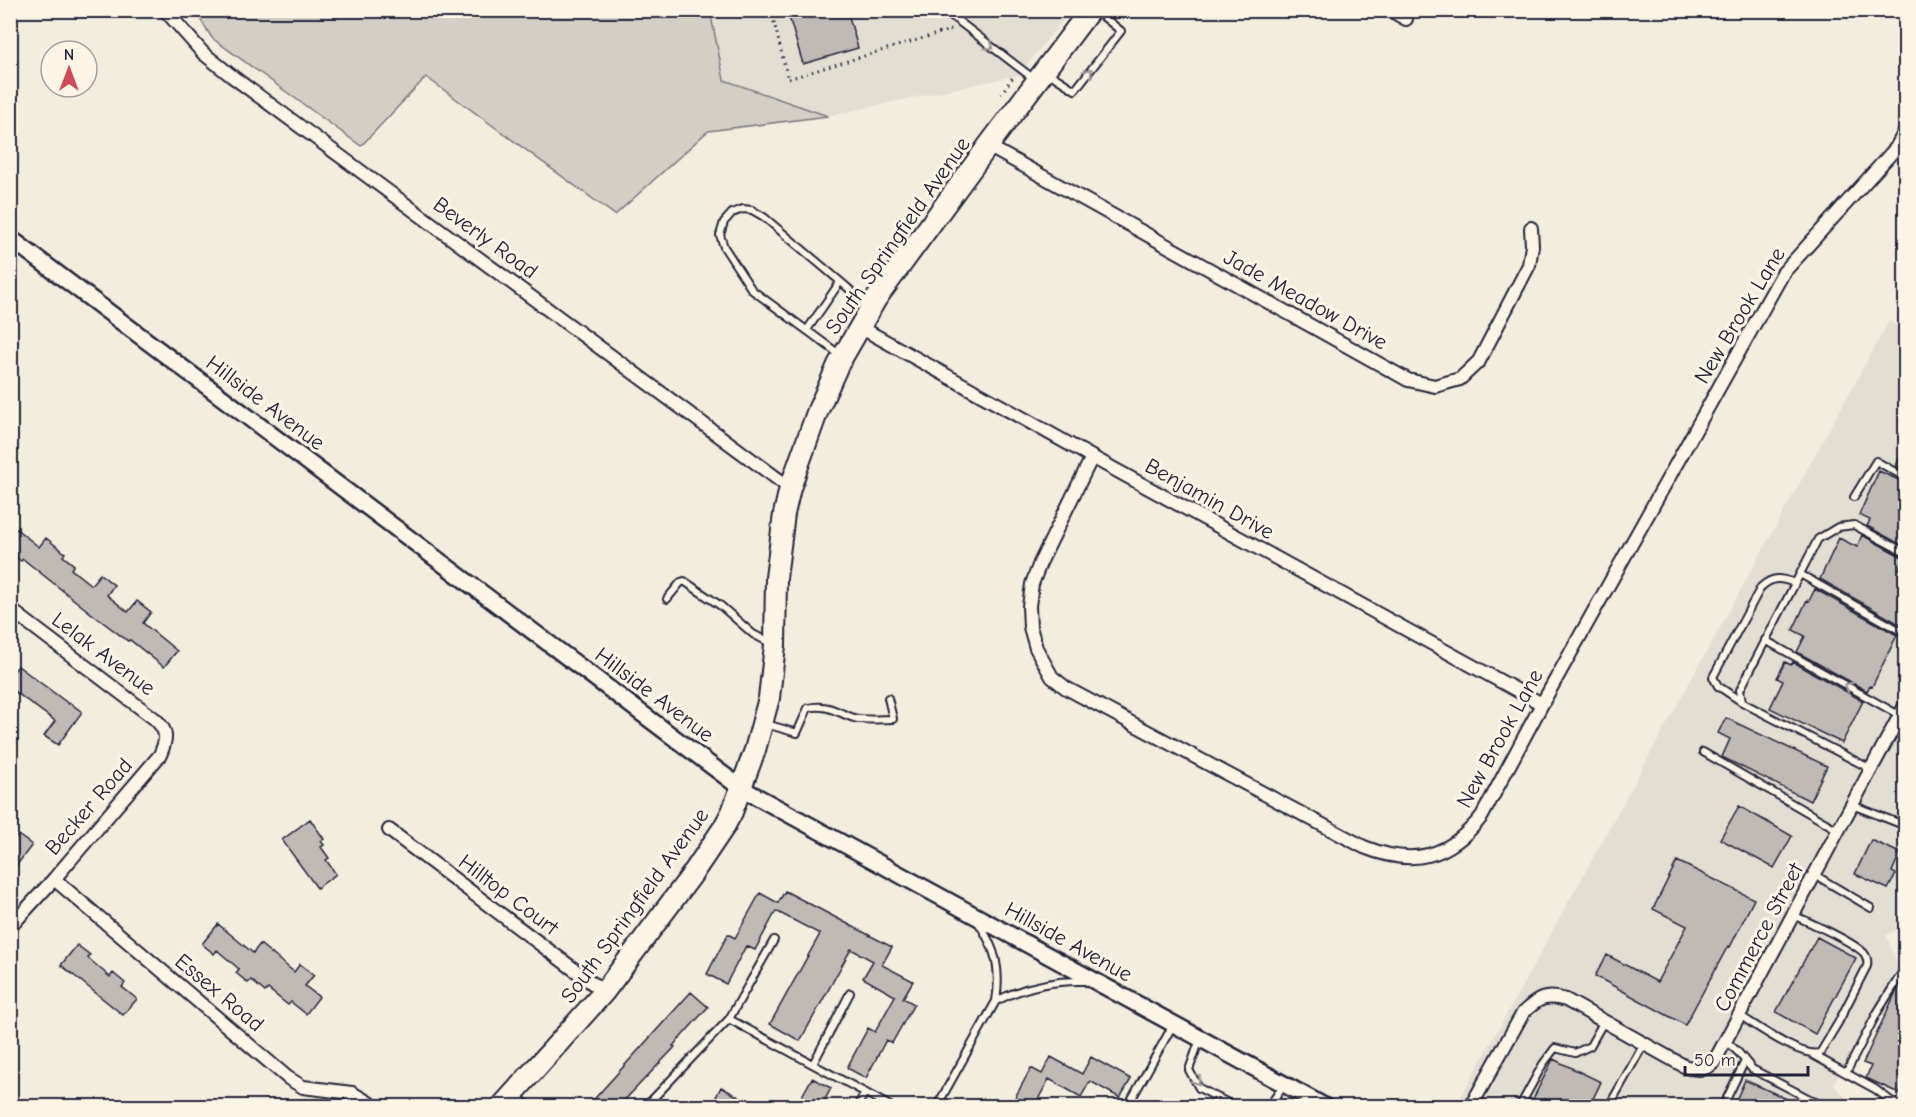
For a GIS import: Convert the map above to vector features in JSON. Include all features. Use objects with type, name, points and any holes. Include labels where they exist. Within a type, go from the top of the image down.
[{"type":"main road","name":"South Springfield Avenue","points":[[515,1102],[604,992],[724,827],[755,750],[772,679],[776,578],[784,514],[790,488],[818,410],[842,356],[870,309],[1090,10]]},
{"type":"street","name":"Beverly Road","points":[[165,10],[203,53],[232,77],[790,488]]},
{"type":"street","points":[[1390,10],[1407,19]]},
{"type":"street","name":"New Brook Lane","points":[[1092,457],[1032,584],[1029,606],[1030,627],[1036,648],[1052,676],[1066,688],[1365,848],[1383,855],[1404,858],[1441,852],[1469,833],[1482,816],[1542,704],[1783,273],[1896,148],[1905,130]]},
{"type":"street","name":"Jade Meadow Drive","points":[[988,146],[1408,380],[1435,386],[1460,379],[1479,361],[1529,265],[1532,246],[1531,228]]},
{"type":"street","name":"Hillside Avenue","points":[[10,238],[741,788],[1319,1105]]},
{"type":"street","name":"Benjamin Drive","points":[[860,327],[1542,704]]},
{"type":"street","name":"Lelak Avenue","points":[[10,609],[155,719],[163,726],[165,735]]},
{"type":"street","name":"Commerce Street","points":[[1471,1107],[1523,1013],[1542,998],[1554,997],[1566,1000],[1684,1066],[1701,1070],[1708,1068],[1726,1041],[1902,709]]},
{"type":"street","name":"Becker Road","points":[[10,927],[160,755],[165,735]]},
{"type":"street","name":"Hilltop Court","points":[[388,830],[604,992]]},
{"type":"street","name":"Essex Road","points":[[54,879],[288,1078],[303,1087],[352,1093],[374,1107]]},
{"type":"lane","points":[[944,10],[1040,75],[1075,90],[1121,31],[1095,10]]},
{"type":"lane","points":[[842,356],[752,290],[724,247],[720,235],[724,222],[732,213],[743,209],[752,210],[764,217],[870,309]]},
{"type":"lane","points":[[807,330],[840,282]]},
{"type":"lane","points":[[1854,497],[1876,461],[1905,478]]},
{"type":"lane","points":[[1742,702],[1740,690],[1818,539],[1838,527],[1854,525],[1905,553]]},
{"type":"lane","points":[[1800,574],[1905,634]]},
{"type":"lane","points":[[1795,583],[1778,577],[1767,581],[1761,587],[1713,676],[1718,686],[1742,702],[1871,769]]},
{"type":"lane","points":[[667,599],[684,581],[721,606],[753,634],[775,645]]},
{"type":"lane","points":[[1765,640],[1902,709]]},
{"type":"lane","points":[[763,723],[797,733],[808,708],[817,705],[834,708],[855,718],[893,719],[888,698]]},
{"type":"lane","points":[[1703,752],[1838,830]]},
{"type":"lane","points":[[1852,805],[1905,826]]},
{"type":"lane","points":[[1815,875],[1872,908]]},
{"type":"lane","points":[[937,1107],[996,1001],[999,983],[998,965],[993,947],[973,914]]},
{"type":"lane","points":[[1793,915],[1825,930],[1864,954],[1868,960],[1838,1023],[1820,1053],[1809,1053]]},
{"type":"lane","points":[[646,1107],[729,1019],[774,940]]},
{"type":"lane","points":[[1846,1073],[1878,1013],[1905,970]]},
{"type":"lane","points":[[996,1001],[1040,984],[1096,981]]},
{"type":"lane","points":[[813,1064],[850,993]]},
{"type":"lane","points":[[1739,1015],[1875,1089],[1898,1107]]},
{"type":"lane","points":[[729,1019],[890,1107]]},
{"type":"lane","points":[[1520,1107],[1543,1064],[1555,1048],[1575,1053],[1590,1046],[1604,1021]]},
{"type":"lane","points":[[1125,1107],[1174,1024]]},
{"type":"lane","points":[[1200,1039],[1190,1070],[1199,1088],[1234,1107]]},
{"type":"lane","points":[[1726,1041],[1752,1069],[1823,1107]]},
{"type":"lane","points":[[1609,1107],[1644,1044]]},
{"type":"lane","points":[[1723,1107],[1745,1061]]},
{"type":"lane","points":[[1269,1107],[1284,1085]]},
{"type":"lane","points":[[857,1107],[865,1093]]},
{"type":"path","points":[[771,10],[788,79],[950,30],[959,37]]},
{"type":"path","points":[[1001,94],[1013,77],[1004,70]]},
{"type":"shaded area","points":[[195,11],[710,11],[724,80],[828,116],[708,131],[615,215],[426,77],[361,146],[212,38]]},
{"type":"shaded area","points":[[710,11],[1070,11],[1019,75],[828,116],[724,80]]},
{"type":"shaded area","points":[[1889,321],[1905,330],[1905,926],[1886,935],[1899,969],[1833,1084],[1855,1106],[1456,1106]]},
{"type":"building","points":[[787,10],[847,10],[858,48],[803,64]]},
{"type":"building","points":[[1905,444],[1905,472],[1896,466]]},
{"type":"building","points":[[1879,471],[1905,483],[1905,547],[1867,526],[1870,520],[1859,515]]},
{"type":"building","points":[[10,524],[39,547],[46,538],[65,553],[63,556],[74,565],[71,569],[91,585],[100,574],[114,585],[107,595],[128,612],[137,601],[151,612],[143,623],[177,651],[164,667],[23,559],[21,561],[10,553]]},
{"type":"building","points":[[1862,535],[1904,558],[1899,569],[1905,572],[1905,616],[1901,625],[1820,579],[1839,538],[1857,547]]},
{"type":"building","points":[[1815,589],[1897,635],[1872,687],[1870,686],[1867,691],[1797,652],[1805,636],[1793,630],[1807,600],[1809,601]]},
{"type":"building","points":[[1785,662],[1791,665],[1793,662],[1863,701],[1842,743],[1770,708],[1783,681],[1777,678]]},
{"type":"building","points":[[18,666],[82,712],[58,745],[44,736],[55,721],[10,688],[10,676]]},
{"type":"building","points":[[1726,718],[1827,766],[1810,801],[1722,757],[1730,739],[1718,733]]},
{"type":"building","points":[[1739,806],[1792,836],[1774,868],[1720,839]]},
{"type":"building","points":[[310,819],[324,839],[321,841],[324,845],[321,847],[329,858],[326,860],[336,874],[317,888],[282,840]]},
{"type":"building","points":[[18,835],[32,845],[10,874],[10,845]]},
{"type":"building","points":[[1871,840],[1900,853],[1892,872],[1896,874],[1888,889],[1855,874]]},
{"type":"building","points":[[1677,861],[1754,899],[1730,947],[1728,946],[1685,1025],[1595,976],[1607,955],[1657,982],[1687,926],[1653,909]]},
{"type":"building","points":[[785,891],[892,947],[882,965],[913,981],[903,998],[914,1004],[892,1043],[886,1040],[866,1078],[847,1068],[868,1028],[875,1032],[895,996],[863,978],[873,961],[851,949],[800,1041],[770,1024],[820,934],[776,911],[755,950],[746,946],[726,984],[707,974],[728,934],[735,938],[760,893],[778,903]]},
{"type":"building","points":[[218,924],[253,953],[260,944],[294,972],[300,964],[314,975],[305,986],[319,997],[306,1014],[291,1002],[288,1005],[268,989],[265,992],[251,980],[248,983],[236,973],[239,969],[217,950],[214,954],[202,944]]},
{"type":"building","points":[[1817,937],[1856,958],[1815,1034],[1776,1012]]},
{"type":"building","points":[[77,945],[90,955],[88,958],[110,977],[113,973],[125,983],[122,987],[137,999],[123,1015],[61,965]]},
{"type":"building","points":[[1905,977],[1905,1096],[1866,1078],[1871,1066],[1863,1063]]},
{"type":"building","points":[[691,992],[708,1007],[673,1046],[675,1047],[618,1107],[587,1107]]},
{"type":"building","points":[[1051,1057],[1082,1074],[1091,1057],[1131,1079],[1120,1098],[1090,1081],[1081,1097],[1049,1079],[1034,1107],[1010,1107],[1031,1068],[1042,1074]]},
{"type":"building","points":[[1553,1059],[1601,1082],[1589,1107],[1529,1107]]},
{"type":"building","points":[[812,1078],[831,1088],[821,1107],[796,1107]]},
{"type":"building","points":[[1745,1080],[1805,1107],[1733,1107]]},
{"type":"building","points":[[721,1087],[757,1107],[711,1107]]}]
